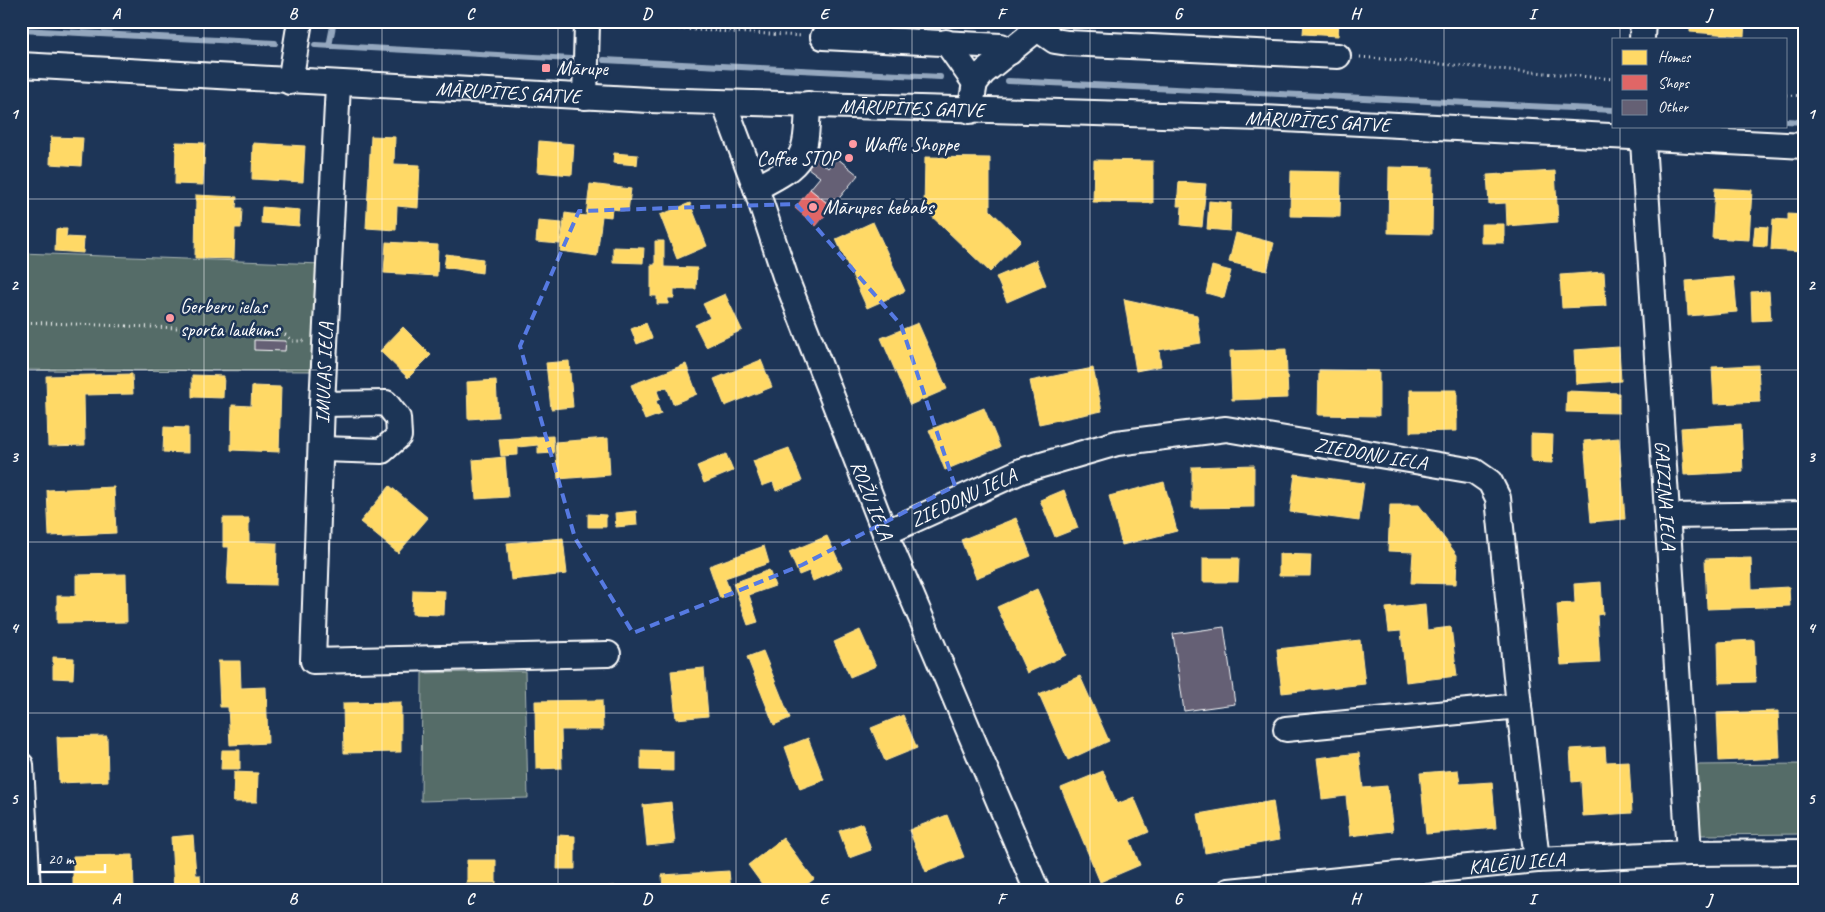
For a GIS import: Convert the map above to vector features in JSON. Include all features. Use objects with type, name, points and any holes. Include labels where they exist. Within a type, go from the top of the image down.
[{"type":"street","points":[[290,82],[300,21]]},
{"type":"street","points":[[1642,38],[1643,21]]},
{"type":"street","points":[[585,97],[587,24]]},
{"type":"street","points":[[970,111],[975,83],[983,74],[1043,25],[1055,41],[1068,43],[1338,56]]},
{"type":"street","points":[[824,37],[1001,46],[1010,52]]},
{"type":"street","points":[[946,42],[975,83]]},
{"type":"street","name":"MĀRUPĪTES GATVE","points":[[21,65],[338,85],[724,103],[1263,118],[1643,132],[1804,146]]},
{"type":"street","name":"IMULAS IELA","points":[[338,85],[322,404],[322,449],[313,660],[608,654]]},
{"type":"street","name":"ROŽU IELA","points":[[724,103],[756,188],[785,276],[885,533],[1037,891]]},
{"type":"street","points":[[756,188],[788,171],[802,156],[807,141],[808,104]]},
{"type":"street","name":"GAIZIŅA IELA","points":[[1643,132],[1689,853]]},
{"type":"street","points":[[322,404],[386,403],[398,418],[399,436],[382,451],[322,449]]},
{"type":"street","name":"ZIEDOŅU IELA","points":[[885,533],[1021,471],[1117,443],[1226,429],[1474,471],[1490,482],[1498,498],[1537,860]]},
{"type":"street","points":[[1669,516],[1804,514]]},
{"type":"street","points":[[1286,729],[1519,706]]},
{"type":"street","points":[[21,766],[28,891]]},
{"type":"street","name":"KALĒJU IELA","points":[[1229,891],[1537,860],[1689,853],[1804,852]]},
{"type":"path","points":[[516,21],[824,37]]},
{"type":"path","points":[[1338,56],[1612,79]]},
{"type":"path","points":[[1788,95],[1804,96]]},
{"type":"path","points":[[21,322],[282,332],[293,341],[325,343]]},
{"type":"highlighted area","points":[[796,204],[901,325],[955,486],[802,565],[633,633],[575,538],[520,346],[579,211]]},
{"type":"green space","name":"Gerberu ielas sporta laukums","points":[[21,253],[322,264],[316,371],[21,370]]},
{"type":"green space","points":[[525,671],[528,798],[421,801],[422,673]]},
{"type":"green space","points":[[1804,764],[1804,834],[1699,835],[1696,765]]},
{"type":"building: Homes","points":[[1304,21],[1339,21],[1338,36],[1303,34]]},
{"type":"building: Homes","points":[[1690,21],[1745,21],[1744,36],[1690,32]]},
{"type":"building: Homes","points":[[371,136],[395,137],[394,164],[420,165],[418,208],[397,206],[396,230],[366,228]]},
{"type":"building: Homes","points":[[51,137],[83,138],[81,166],[50,164]]},
{"type":"building: Homes","points":[[539,141],[574,144],[572,175],[537,172]]},
{"type":"building: Homes","points":[[176,142],[205,143],[203,185],[175,184]]},
{"type":"building: Homes","points":[[253,143],[305,146],[303,182],[252,179]]},
{"type":"building: Homes","points":[[614,153],[638,155],[637,165],[613,163]]},
{"type":"building: Homes","points":[[925,157],[990,158],[990,210],[1021,240],[990,272],[924,209]]},
{"type":"building: Homes","points":[[1094,160],[1153,161],[1153,203],[1093,202]]},
{"type":"building: Homes","points":[[1389,167],[1433,168],[1432,234],[1388,233]]},
{"type":"building: Homes","points":[[1291,171],[1341,172],[1340,217],[1290,216]]},
{"type":"building: Homes","points":[[1555,171],[1558,222],[1507,226],[1506,203],[1489,204],[1487,175]]},
{"type":"building: Homes","points":[[1179,182],[1206,184],[1202,227],[1181,225],[1182,206],[1177,206]]},
{"type":"building: Homes","points":[[590,184],[631,189],[628,211],[612,209],[611,217],[602,216],[597,256],[560,251],[565,213],[586,216]]},
{"type":"building: Homes","points":[[1715,188],[1752,190],[1749,240],[1712,238]]},
{"type":"building: Homes","points":[[196,195],[237,197],[236,208],[242,208],[241,228],[235,228],[234,259],[195,258]]},
{"type":"building: Homes","points":[[1209,201],[1231,203],[1230,231],[1207,229]]},
{"type":"building: Homes","points":[[690,203],[707,246],[677,259],[660,215]]},
{"type":"building: Homes","points":[[262,207],[300,210],[299,226],[261,223]]},
{"type":"building: Homes","points":[[1788,214],[1804,215],[1802,252],[1771,250],[1773,219],[1788,220]]},
{"type":"building: Homes","points":[[538,221],[562,223],[560,244],[536,242]]},
{"type":"building: Homes","points":[[873,222],[905,291],[867,308],[836,239]]},
{"type":"building: Homes","points":[[1481,224],[1504,224],[1504,243],[1481,243]]},
{"type":"building: Homes","points":[[1755,226],[1768,227],[1767,247],[1753,246]]},
{"type":"building: Homes","points":[[56,229],[67,229],[66,237],[84,238],[83,253],[55,251]]},
{"type":"building: Homes","points":[[1236,233],[1274,243],[1267,271],[1229,262]]},
{"type":"building: Homes","points":[[655,241],[664,241],[664,267],[697,268],[696,289],[674,289],[674,298],[668,298],[668,304],[657,304],[657,296],[651,296],[651,265],[655,265]]},
{"type":"building: Homes","points":[[386,242],[438,245],[437,276],[384,273]]},
{"type":"building: Homes","points":[[613,247],[644,248],[643,263],[613,262]]},
{"type":"building: Homes","points":[[446,254],[483,259],[482,273],[444,267]]},
{"type":"building: Homes","points":[[1036,260],[1046,285],[1007,302],[996,277]]},
{"type":"building: Homes","points":[[1212,266],[1231,271],[1224,298],[1206,293]]},
{"type":"building: Homes","points":[[1604,272],[1606,306],[1562,308],[1560,275]]},
{"type":"building: Homes","points":[[1734,277],[1737,312],[1688,316],[1686,281]]},
{"type":"building: Homes","points":[[1769,291],[1771,320],[1752,321],[1751,292]]},
{"type":"building: Homes","points":[[725,294],[742,330],[706,347],[695,325],[710,318],[703,304]]},
{"type":"building: Homes","points":[[1124,299],[1197,315],[1201,343],[1159,350],[1161,366],[1136,371]]},
{"type":"building: Homes","points":[[646,323],[652,338],[637,344],[631,329]]},
{"type":"building: Homes","points":[[918,323],[947,389],[910,405],[881,338]]},
{"type":"building: Homes","points":[[403,327],[431,355],[408,378],[380,351]]},
{"type":"building: Homes","points":[[1619,347],[1621,381],[1576,384],[1574,350]]},
{"type":"building: Homes","points":[[1286,349],[1288,398],[1232,400],[1230,351]]},
{"type":"building: Homes","points":[[761,360],[772,387],[725,406],[714,379]]},
{"type":"building: Homes","points":[[569,361],[573,407],[551,409],[546,363]]},
{"type":"building: Homes","points":[[686,364],[697,394],[673,404],[667,387],[657,391],[660,399],[656,401],[661,414],[645,420],[631,385]]},
{"type":"building: Homes","points":[[1758,365],[1760,402],[1714,404],[1712,367]]},
{"type":"building: Homes","points":[[1093,368],[1102,411],[1039,424],[1030,381]]},
{"type":"building: Homes","points":[[1319,370],[1379,371],[1379,416],[1318,415]]},
{"type":"building: Homes","points":[[132,374],[133,394],[84,395],[85,445],[48,446],[46,376]]},
{"type":"building: Homes","points":[[192,375],[224,376],[223,398],[192,397]]},
{"type":"building: Homes","points":[[496,380],[498,417],[468,419],[467,382]]},
{"type":"building: Homes","points":[[252,386],[281,387],[279,452],[231,450],[232,405],[251,406]]},
{"type":"building: Homes","points":[[1410,390],[1457,390],[1457,431],[1410,432]]},
{"type":"building: Homes","points":[[1567,391],[1619,393],[1619,413],[1566,412]]},
{"type":"building: Homes","points":[[984,408],[1000,447],[945,470],[929,430]]},
{"type":"building: Homes","points":[[1741,424],[1743,472],[1684,475],[1681,428]]},
{"type":"building: Homes","points":[[164,427],[188,428],[188,453],[163,452]]},
{"type":"building: Homes","points":[[1531,434],[1553,435],[1552,463],[1531,462]]},
{"type":"building: Homes","points":[[553,436],[554,453],[538,454],[538,445],[518,447],[518,455],[501,456],[499,439]]},
{"type":"building: Homes","points":[[608,438],[610,475],[558,479],[555,442]]},
{"type":"building: Homes","points":[[1619,438],[1625,519],[1591,522],[1584,441]]},
{"type":"building: Homes","points":[[789,448],[802,481],[776,491],[773,482],[762,486],[753,461]]},
{"type":"building: Homes","points":[[726,454],[733,471],[704,483],[697,466]]},
{"type":"building: Homes","points":[[505,457],[508,497],[476,499],[473,460]]},
{"type":"building: Homes","points":[[1254,465],[1254,507],[1192,508],[1192,467]]},
{"type":"building: Homes","points":[[1295,474],[1364,483],[1359,521],[1290,512]]},
{"type":"building: Homes","points":[[1164,482],[1177,531],[1122,545],[1109,496]]},
{"type":"building: Homes","points":[[390,486],[428,518],[398,553],[360,522]]},
{"type":"building: Homes","points":[[114,487],[116,533],[49,536],[47,490]]},
{"type":"building: Homes","points":[[1064,490],[1078,528],[1055,537],[1040,500]]},
{"type":"building: Homes","points":[[1390,505],[1419,505],[1457,555],[1456,584],[1411,583],[1413,552],[1388,551]]},
{"type":"building: Homes","points":[[636,511],[637,525],[616,527],[615,513]]},
{"type":"building: Homes","points":[[588,514],[606,515],[606,527],[588,527]]},
{"type":"building: Homes","points":[[223,518],[249,518],[249,542],[277,543],[276,585],[227,584],[229,547],[223,547]]},
{"type":"building: Homes","points":[[1016,518],[1031,556],[976,578],[961,540]]},
{"type":"building: Homes","points":[[827,536],[842,568],[813,581],[809,571],[799,575],[789,552]]},
{"type":"building: Homes","points":[[563,538],[567,574],[511,580],[507,543]]},
{"type":"building: Homes","points":[[764,546],[769,563],[725,578],[731,594],[720,598],[709,566]]},
{"type":"building: Homes","points":[[1279,554],[1311,555],[1310,576],[1279,576]]},
{"type":"building: Homes","points":[[1203,558],[1239,558],[1238,582],[1203,582]]},
{"type":"building: Homes","points":[[1751,558],[1752,589],[1789,587],[1790,606],[1707,609],[1705,559]]},
{"type":"building: Homes","points":[[769,570],[775,586],[749,595],[758,622],[748,625],[733,583]]},
{"type":"building: Homes","points":[[126,574],[127,622],[57,623],[57,596],[76,596],[76,575]]},
{"type":"building: Homes","points":[[1601,582],[1603,614],[1597,615],[1600,663],[1561,665],[1557,604],[1575,603],[1574,584]]},
{"type":"building: Homes","points":[[1037,589],[1066,655],[1027,673],[997,607]]},
{"type":"building: Homes","points":[[413,590],[445,591],[444,615],[412,614]]},
{"type":"building: Homes","points":[[1425,604],[1427,630],[1451,627],[1457,676],[1406,682],[1401,631],[1389,632],[1386,608]]},
{"type":"building: Homes","points":[[860,630],[876,666],[850,677],[834,642]]},
{"type":"building: Homes","points":[[1360,640],[1365,684],[1282,693],[1277,649]]},
{"type":"building: Homes","points":[[1754,640],[1756,682],[1719,683],[1718,642]]},
{"type":"building: Homes","points":[[763,651],[790,718],[774,725],[747,657]]},
{"type":"building: Homes","points":[[53,657],[74,658],[73,679],[53,678]]},
{"type":"building: Homes","points":[[218,661],[240,661],[241,688],[266,687],[268,743],[230,745],[228,707],[220,707]]},
{"type":"building: Homes","points":[[704,668],[708,716],[676,719],[671,671]]},
{"type":"building: Homes","points":[[1080,676],[1109,741],[1068,760],[1039,694]]},
{"type":"building: Homes","points":[[602,700],[603,730],[561,730],[562,768],[536,769],[535,701]]},
{"type":"building: Homes","points":[[401,702],[401,752],[344,753],[343,703]]},
{"type":"building: Homes","points":[[1778,711],[1780,758],[1719,761],[1717,713]]},
{"type":"building: Homes","points":[[903,715],[917,748],[885,761],[871,728]]},
{"type":"building: Homes","points":[[107,736],[108,781],[59,783],[57,737]]},
{"type":"building: Homes","points":[[808,738],[824,780],[800,789],[785,747]]},
{"type":"building: Homes","points":[[1605,747],[1606,762],[1629,761],[1632,813],[1583,816],[1581,781],[1572,782],[1570,749]]},
{"type":"building: Homes","points":[[222,750],[240,750],[240,769],[221,769]]},
{"type":"building: Homes","points":[[641,750],[673,751],[673,771],[641,770]]},
{"type":"building: Homes","points":[[1359,753],[1363,788],[1387,786],[1393,831],[1350,836],[1346,796],[1322,799],[1317,758]]},
{"type":"building: Homes","points":[[1458,770],[1460,784],[1492,782],[1496,828],[1426,834],[1420,773]]},
{"type":"building: Homes","points":[[1103,771],[1117,804],[1134,797],[1149,832],[1130,840],[1140,865],[1100,882],[1061,788]]},
{"type":"building: Homes","points":[[234,772],[258,773],[257,802],[233,802]]},
{"type":"building: Homes","points":[[1273,801],[1279,840],[1205,853],[1198,814]]},
{"type":"building: Homes","points":[[671,802],[675,843],[647,846],[643,805]]},
{"type":"building: Homes","points":[[947,815],[964,857],[926,872],[909,830]]},
{"type":"building: Homes","points":[[862,823],[871,850],[849,858],[839,831]]},
{"type":"building: Homes","points":[[193,835],[196,875],[200,875],[201,891],[174,891],[171,837]]},
{"type":"building: Homes","points":[[558,835],[575,836],[575,869],[557,869]]},
{"type":"building: Homes","points":[[783,838],[814,879],[798,891],[767,891],[748,865]]},
{"type":"building: Homes","points":[[133,855],[134,891],[73,891],[73,856]]},
{"type":"building: Homes","points":[[467,860],[496,860],[496,883],[467,883]]},
{"type":"building: Homes","points":[[729,871],[731,891],[663,891],[662,875]]},
{"type":"building: Homes","points":[[615,886],[615,891],[582,891],[582,888]]},
{"type":"building: Shops","name":"Mārupes kebabs","points":[[810,189],[832,207],[816,226],[795,208]]},
{"type":"building: Other","points":[[816,158],[828,168],[837,158],[858,175],[832,207],[810,189],[820,177],[808,168]]},
{"type":"building: Other","points":[[254,340],[286,341],[285,351],[254,350]]},
{"type":"building: Other","points":[[1224,627],[1235,704],[1184,711],[1173,634]]},
{"type":"waterway","points":[[329,46],[334,21]]},
{"type":"waterway","points":[[21,30],[275,43]]},
{"type":"waterway","points":[[315,45],[572,59]]},
{"type":"waterway","points":[[604,60],[940,77]]},
{"type":"waterway","points":[[1008,81],[1612,110]]},
{"type":"waterway","points":[[1788,121],[1804,122]]},
{"type":"place","name":"Mārupe","points":[[546,68]]},
{"type":"place","name":"Waffle Shoppe","points":[[853,144]]},
{"type":"place","name":"Coffee STOP","points":[[849,158]]},
{"type":"place","name":"Mārupes kebabs","points":[[813,207]]},
{"type":"place","name":"Gerberu ielas sporta laukums","points":[[170,318]]}]
